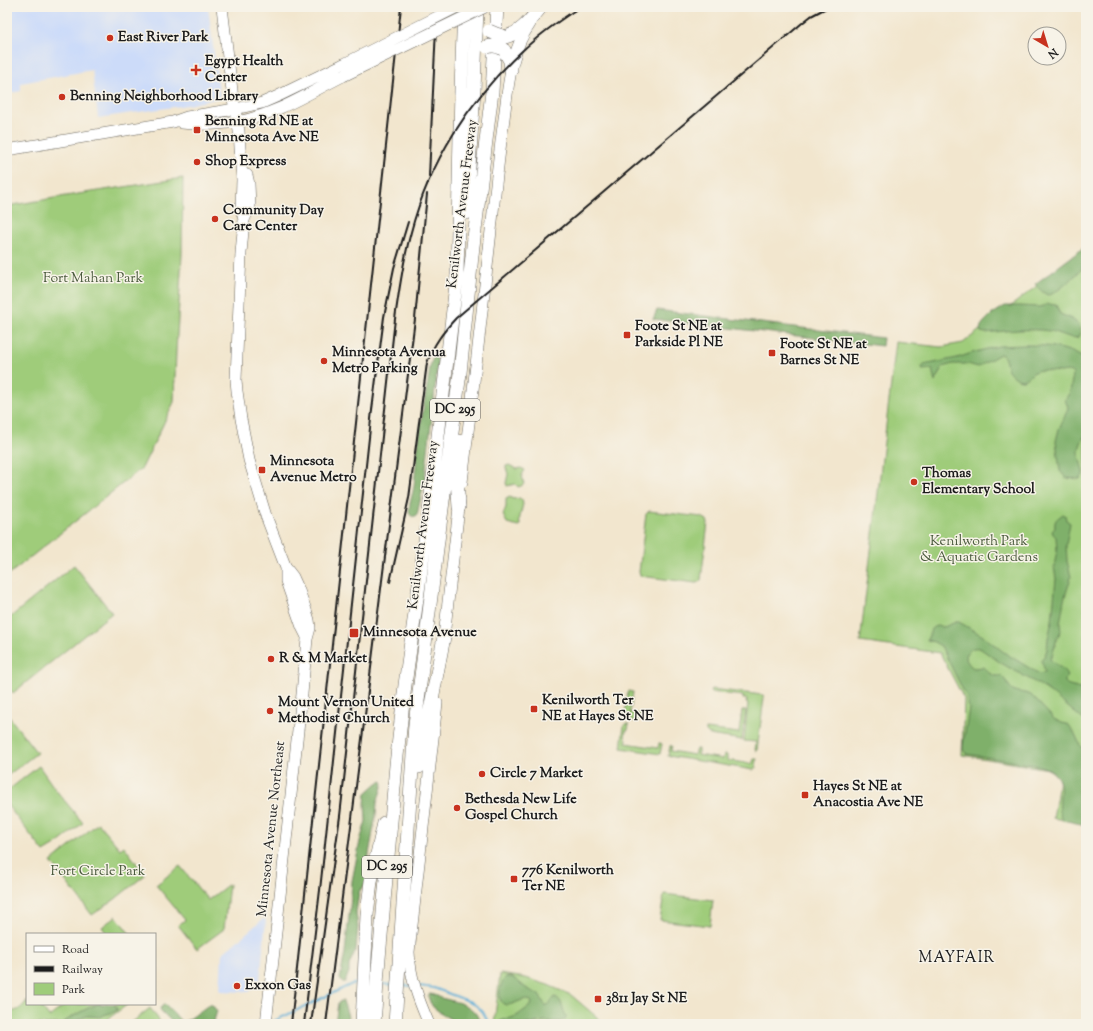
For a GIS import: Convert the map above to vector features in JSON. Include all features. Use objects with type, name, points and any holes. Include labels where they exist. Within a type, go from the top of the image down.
[{"type":"highway","name":"Kenilworth Avenue Freeway","points":[[374,1024],[369,999],[378,970],[396,765],[405,685],[429,512],[457,276],[464,7]]},
{"type":"highway","name":"Kenilworth Avenue Freeway","points":[[395,1024],[396,1001],[404,971],[409,812],[418,700],[444,485],[460,373],[473,246],[492,92],[497,7]]},
{"type":"highway","points":[[475,58],[487,47],[496,46],[501,48],[541,7]]},
{"type":"highway","points":[[457,276],[467,209],[475,58],[480,9]]},
{"type":"highway","points":[[480,9],[481,22],[489,31],[496,34],[505,44],[512,70]]},
{"type":"highway","points":[[459,507],[457,480],[460,373]]},
{"type":"highway","points":[[409,812],[444,637]]},
{"type":"highway","points":[[362,1024],[369,999],[364,969],[367,915],[371,881],[396,765]]},
{"type":"main road","name":"Minnesota Avenue Northeast","points":[[222,7],[242,166],[248,178],[250,191],[250,206],[244,220],[241,253],[236,380],[237,391],[243,433],[249,460],[266,516],[286,568],[293,577],[306,610],[310,628],[267,1021]]},
{"type":"main road","points":[[7,150],[173,122],[187,117],[252,106],[269,100],[344,64],[457,7]]},
{"type":"main road","points":[[429,1024],[404,971],[409,952],[498,159],[512,70],[520,40],[541,7]]},
{"type":"main road","points":[[173,122],[188,124],[237,122],[273,111],[480,9]]},
{"type":"shaded area","name":"East River Park","points":[[7,7],[208,7],[220,98],[187,105],[98,118],[92,70],[21,83],[21,91],[7,94]]},
{"type":"shaded area","points":[[263,919],[266,920],[259,988],[255,987],[249,992],[220,991],[222,954]]},
{"type":"green space","name":"Fort Mahan Park","points":[[183,178],[182,255],[174,402],[142,468],[7,576],[7,206]]},
{"type":"green space","points":[[1086,246],[1085,264],[1074,277],[1052,294],[1047,295],[1041,291],[1035,284]]},
{"type":"green space","name":"Kenilworth Park & Aquatic Gardens","points":[[1086,248],[1086,824],[1053,818],[1061,771],[962,755],[964,699],[940,653],[860,642],[896,342],[941,347],[963,343]]},
{"type":"green space","points":[[1049,304],[1056,305],[1060,314],[1079,325],[1081,332],[1079,337],[1069,337],[1042,330],[1017,330],[985,333],[981,332],[980,330],[981,326],[991,315],[1005,306],[1039,307]]},
{"type":"green space","points":[[657,310],[883,338],[882,346],[653,319]]},
{"type":"green space","points":[[999,346],[1049,346],[1066,350],[1080,356],[1086,361],[1086,434],[1079,450],[1083,472],[1080,479],[1066,478],[1060,471],[1056,441],[1068,407],[1065,400],[1070,392],[1072,372],[1039,370],[1021,380],[1009,372],[1005,359],[1000,354],[978,367],[968,364],[953,364],[942,367],[935,382],[932,369],[922,370],[924,365],[957,358]]},
{"type":"green space","points":[[434,354],[438,362],[425,478],[417,515],[413,516],[410,515],[409,508],[414,486],[420,430],[430,366]]},
{"type":"green space","points":[[509,465],[517,469],[521,468],[525,470],[522,475],[524,484],[518,487],[515,484],[507,486],[506,483],[508,474],[506,466]]},
{"type":"green space","points":[[510,497],[513,499],[520,498],[522,500],[523,504],[519,521],[520,525],[518,526],[507,523],[503,515],[506,507],[506,499]]},
{"type":"green space","points":[[649,511],[702,517],[707,520],[708,523],[701,580],[699,582],[696,583],[640,576],[639,572],[646,514]]},
{"type":"green space","points":[[1063,514],[1065,515],[1066,520],[1070,523],[1066,545],[1067,561],[1071,577],[1064,600],[1060,624],[1061,631],[1050,659],[1065,672],[1067,675],[1065,682],[1069,686],[1081,689],[1086,698],[1086,722],[1050,692],[1001,663],[981,649],[971,649],[968,651],[966,657],[967,661],[972,667],[983,667],[992,675],[1001,676],[1013,690],[1031,695],[1054,719],[1069,725],[1080,745],[1086,751],[1086,825],[1062,820],[1060,814],[1060,786],[1058,778],[1051,771],[1041,766],[967,754],[963,750],[969,708],[967,698],[941,646],[927,640],[931,630],[936,626],[944,627],[959,622],[983,636],[1005,653],[1036,672],[1040,674],[1045,672],[1041,660],[1047,649],[1052,621],[1056,579],[1054,567],[1057,550],[1056,537],[1052,531],[1055,528],[1056,520]]},
{"type":"green space","points":[[74,565],[112,613],[13,693],[7,686],[7,620]]},
{"type":"green space","points":[[711,689],[763,695],[764,698],[757,751],[755,750],[756,742],[744,741],[748,703],[746,703],[747,699],[743,699],[743,696],[710,692]]},
{"type":"green space","points":[[628,691],[633,692],[630,713],[642,714],[636,721],[631,721],[625,714]]},
{"type":"green space","points":[[742,710],[746,710],[742,740],[709,735],[706,732],[706,729],[739,733]]},
{"type":"green space","points":[[7,714],[37,753],[7,776]]},
{"type":"green space","points":[[629,724],[628,730],[626,730],[626,743],[658,748],[660,743],[662,744],[660,754],[621,748],[624,725]]},
{"type":"green space","points":[[671,745],[671,751],[694,755],[696,749],[698,749],[698,755],[723,759],[725,754],[727,755],[727,760],[752,764],[754,759],[757,759],[756,768],[753,770],[668,756]]},
{"type":"green space","name":"Fort Circle Park","points":[[39,766],[55,789],[83,823],[44,852],[7,805],[7,791]]},
{"type":"green space","points":[[382,781],[383,784],[377,803],[369,854],[368,874],[364,887],[359,893],[356,913],[358,927],[356,949],[349,965],[349,972],[345,982],[342,982],[340,979],[345,952],[352,881],[360,841],[366,821],[366,793],[377,783]]},
{"type":"green space","name":"Fort Circle Park","points":[[98,823],[120,849],[124,846],[145,875],[114,900],[92,915],[51,862]]},
{"type":"green space","name":"Fort Circle Park","points":[[180,866],[208,900],[229,884],[224,929],[197,949],[178,925],[185,920],[156,885]]},
{"type":"green space","points":[[664,894],[713,900],[710,926],[660,920]]},
{"type":"green space","name":"Fort Circle Park","points":[[116,916],[129,933],[106,933],[102,927]]},
{"type":"green space","points":[[500,974],[526,978],[548,985],[571,995],[605,1024],[494,1024]]},
{"type":"green space","points":[[506,977],[512,977],[526,988],[539,995],[545,1005],[548,1005],[555,997],[558,998],[566,1016],[565,1020],[541,1021],[533,1024],[501,1024],[501,1020],[518,1015],[532,1003],[526,999],[509,1005],[503,1004],[500,993],[502,984]]},
{"type":"green space","points":[[429,994],[471,1008],[475,1012],[480,1024],[461,1024],[445,1016],[433,1007],[428,996]]},
{"type":"green space","points":[[342,1000],[347,1012],[349,1024],[335,1024],[338,1003]]},
{"type":"green space","points":[[26,1001],[26,1005],[40,1005],[49,1017],[65,1005],[127,1005],[101,1024],[7,1024],[7,1010],[13,1011],[19,1009]]},
{"type":"green space","points":[[165,1004],[182,1022],[188,1020],[210,1004],[217,1011],[214,1021],[215,1024],[174,1024],[161,1011],[160,1008]]},
{"type":"green space","points":[[96,1005],[115,1005],[117,1010],[101,1017],[87,1016],[72,1024],[61,1024],[79,1013]]},
{"type":"green space","points":[[150,1008],[162,1024],[130,1024]]},
{"type":"waterway","points":[[270,1023],[352,984],[359,983]]},
{"type":"waterway","points":[[382,984],[393,985]]},
{"type":"waterway","points":[[402,985],[411,986]]},
{"type":"waterway","points":[[419,986],[434,988],[471,1002],[483,1012],[489,1024]]},
{"type":"waterway","points":[[82,1024],[91,1021],[100,1024]]},
{"type":"railway","points":[[291,1024],[401,7]]},
{"type":"railway","points":[[429,176],[437,7]]},
{"type":"railway","points":[[311,1024],[340,816],[395,319],[403,265],[408,243],[428,182],[453,134],[468,112],[485,90],[522,51],[550,28],[580,7]]},
{"type":"railway","points":[[390,582],[409,498],[427,363],[432,350],[443,334],[456,318],[801,24],[811,16],[828,7]]},
{"type":"railway","points":[[326,1024],[415,319],[427,194]]},
{"type":"railway","points":[[304,1024],[372,410],[384,317],[394,268],[408,222]]},
{"type":"place","name":"East River Park","points":[[110,38]]},
{"type":"place","name":"Egypt Health Center","points":[[196,70]]},
{"type":"place","name":"Benning Neighborhood Library","points":[[62,97]]},
{"type":"place","name":"Benning Rd NE at Minnesota Ave NE","points":[[197,130]]},
{"type":"place","name":"Shop Express","points":[[197,162]]},
{"type":"place","name":"Community Day Care Center","points":[[215,219]]},
{"type":"place","name":"Foote St NE at Parkside Pl NE","points":[[627,335]]},
{"type":"place","name":"Foote St NE at Barnes St NE","points":[[772,353]]},
{"type":"place","name":"Minnesota Avenua Metro Parking","points":[[324,361]]},
{"type":"place","name":"Minnesota Avenue Metro","points":[[262,470]]},
{"type":"place","name":"Thomas Elementary School","points":[[914,482]]},
{"type":"place","name":"Minnesota Avenue","points":[[354,633]]},
{"type":"place","name":"R & M Market","points":[[271,659]]},
{"type":"place","name":"Kenilworth Ter NE at Hayes St NE","points":[[534,709]]},
{"type":"place","name":"Mount Vernon United Methodist Church","points":[[270,711]]},
{"type":"place","name":"Circle 7 Market","points":[[482,774]]},
{"type":"place","name":"Hayes St NE at Anacostia Ave NE","points":[[805,795]]},
{"type":"place","name":"Bethesda New Life Gospel Church","points":[[457,808]]},
{"type":"place","name":"776 Kenilworth Ter NE","points":[[514,879]]},
{"type":"place","name":"Exxon Gas","points":[[237,986]]},
{"type":"place","name":"3811 Jay St NE","points":[[598,999]]},
{"type":"district","name":"MAYFAIR","points":[[957,958]]}]
